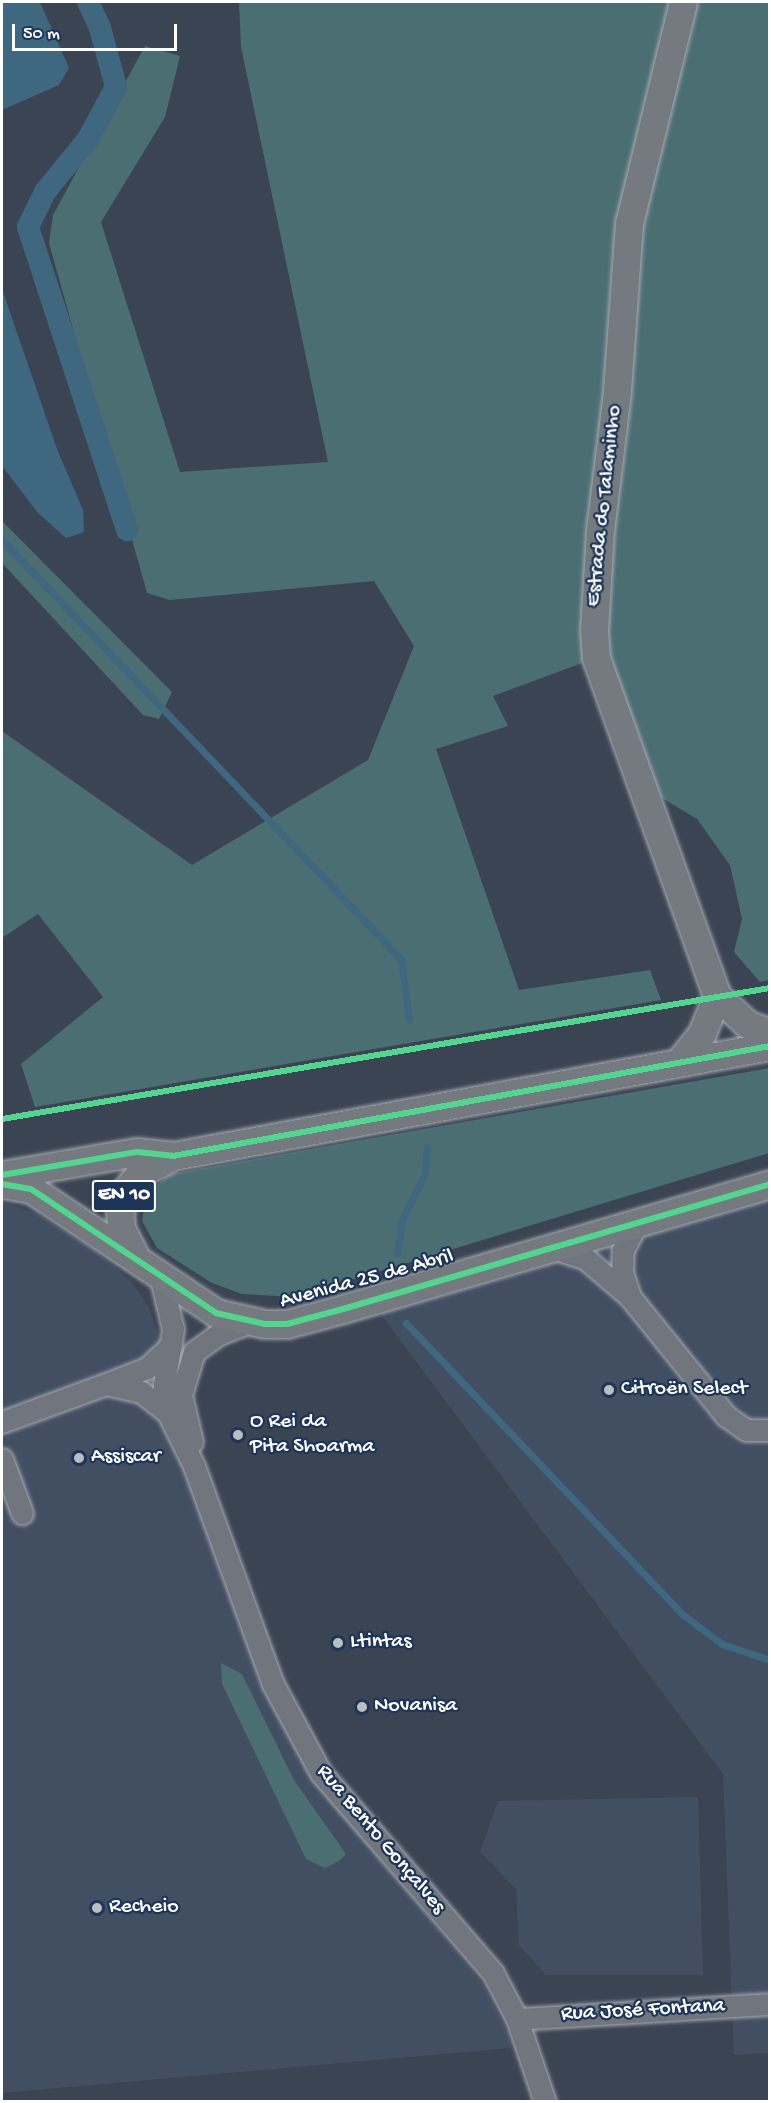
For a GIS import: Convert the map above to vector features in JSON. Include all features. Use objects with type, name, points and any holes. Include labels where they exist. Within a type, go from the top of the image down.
[{"type":"main road","name":"Estrada do Talaminho","points":[[683,2],[629,223],[594,630],[596,658],[717,996]]},
{"type":"main road","points":[[678,1063],[702,1033],[717,996],[747,1024],[770,1033]]},
{"type":"main road","name":"Avenida 25 de Abril","points":[[2,1176],[137,1152],[172,1156],[770,1047]]},
{"type":"main road","name":"Avenida 25 de Abril","points":[[135,1256],[121,1229],[120,1209],[126,1190],[140,1173],[172,1156]]},
{"type":"main road","name":"Avenida 25 de Abril","points":[[2,1184],[32,1190],[135,1256],[161,1279],[216,1312],[250,1322],[286,1324],[770,1184]]},
{"type":"street","points":[[630,1297],[622,1273],[624,1250],[633,1230],[648,1220]]},
{"type":"street","points":[[550,1247],[586,1259],[630,1297],[726,1416],[746,1430],[770,1430]]},
{"type":"street","points":[[161,1279],[173,1329],[164,1385],[168,1413],[194,1466]]},
{"type":"street","points":[[194,1466],[182,1395],[194,1352],[219,1334],[250,1322]]},
{"type":"street","points":[[2,1422],[147,1368],[171,1346]]},
{"type":"street","points":[[106,1384],[141,1392],[168,1413]]},
{"type":"street","points":[[2,1459],[22,1513]]},
{"type":"street","name":"Rua Bento Gonçalves","points":[[194,1466],[273,1684],[321,1773],[493,1973],[517,2019],[545,2102]]},
{"type":"street","name":"Rua José Fontana","points":[[517,2019],[770,2004]]},
{"type":"shaded area","points":[[2,2],[40,2],[69,68],[59,85],[2,110]]},
{"type":"shaded area","points":[[2,289],[57,449],[83,510],[84,532],[66,538],[38,513],[2,466]]},
{"type":"shaded area","points":[[769,1193],[769,2053],[734,2055],[723,1774],[380,1313]]},
{"type":"shaded area","points":[[2,1202],[35,1213],[93,1249],[132,1282],[149,1308],[298,1746],[312,1774],[483,1984],[509,2035],[511,2048],[2,2093]]},
{"type":"shaded area","points":[[698,1797],[703,1975],[546,1975],[519,1945],[516,1889],[480,1852],[498,1801]]},
{"type":"green space","points":[[239,2],[769,2],[769,980],[760,982],[734,952],[742,919],[730,865],[697,819],[662,798],[643,758],[610,661],[582,663],[493,696],[508,726],[436,749],[519,990],[650,970],[661,1000],[35,1107],[21,1064],[103,997],[38,914],[2,938],[2,731],[192,865],[368,760],[414,646],[374,581],[170,600],[147,593],[49,243],[53,215],[145,46],[180,56],[165,117],[101,222],[180,472],[328,462],[241,47]]},
{"type":"green space","points":[[2,521],[172,692],[159,719],[143,715],[2,563]]},
{"type":"green space","points":[[769,1068],[769,1153],[295,1297],[242,1294],[212,1283],[157,1248],[142,1221],[146,1195],[169,1174]]},
{"type":"green space","points":[[221,1663],[242,1674],[294,1780],[346,1854],[339,1861],[325,1868],[306,1859],[222,1684]]},
{"type":"waterway","points":[[88,2],[100,28],[116,87],[88,139],[45,192],[28,227],[127,530]]},
{"type":"waterway","points":[[2,540],[401,959],[409,1019]]},
{"type":"waterway","points":[[397,1254],[402,1220],[425,1174],[427,1147]]},
{"type":"waterway","points":[[406,1323],[682,1614],[722,1644],[770,1660]]},
{"type":"cycle path","points":[[2,1119],[770,988]]},
{"type":"cycle path","points":[[2,1175],[137,1152],[173,1156],[770,1046]]},
{"type":"cycle path","points":[[2,1184],[31,1189],[216,1313],[265,1324],[287,1324],[343,1309],[770,1184]]},
{"type":"place","name":"Citroën Select","points":[[609,1390]]},
{"type":"place","name":"O Rei da Pita Shoarma","points":[[238,1435]]},
{"type":"place","name":"Assiscar","points":[[79,1458]]},
{"type":"place","name":"Ltintas","points":[[338,1643]]},
{"type":"place","name":"Novanisa","points":[[362,1707]]},
{"type":"place","name":"Recheio","points":[[97,1908]]}]
